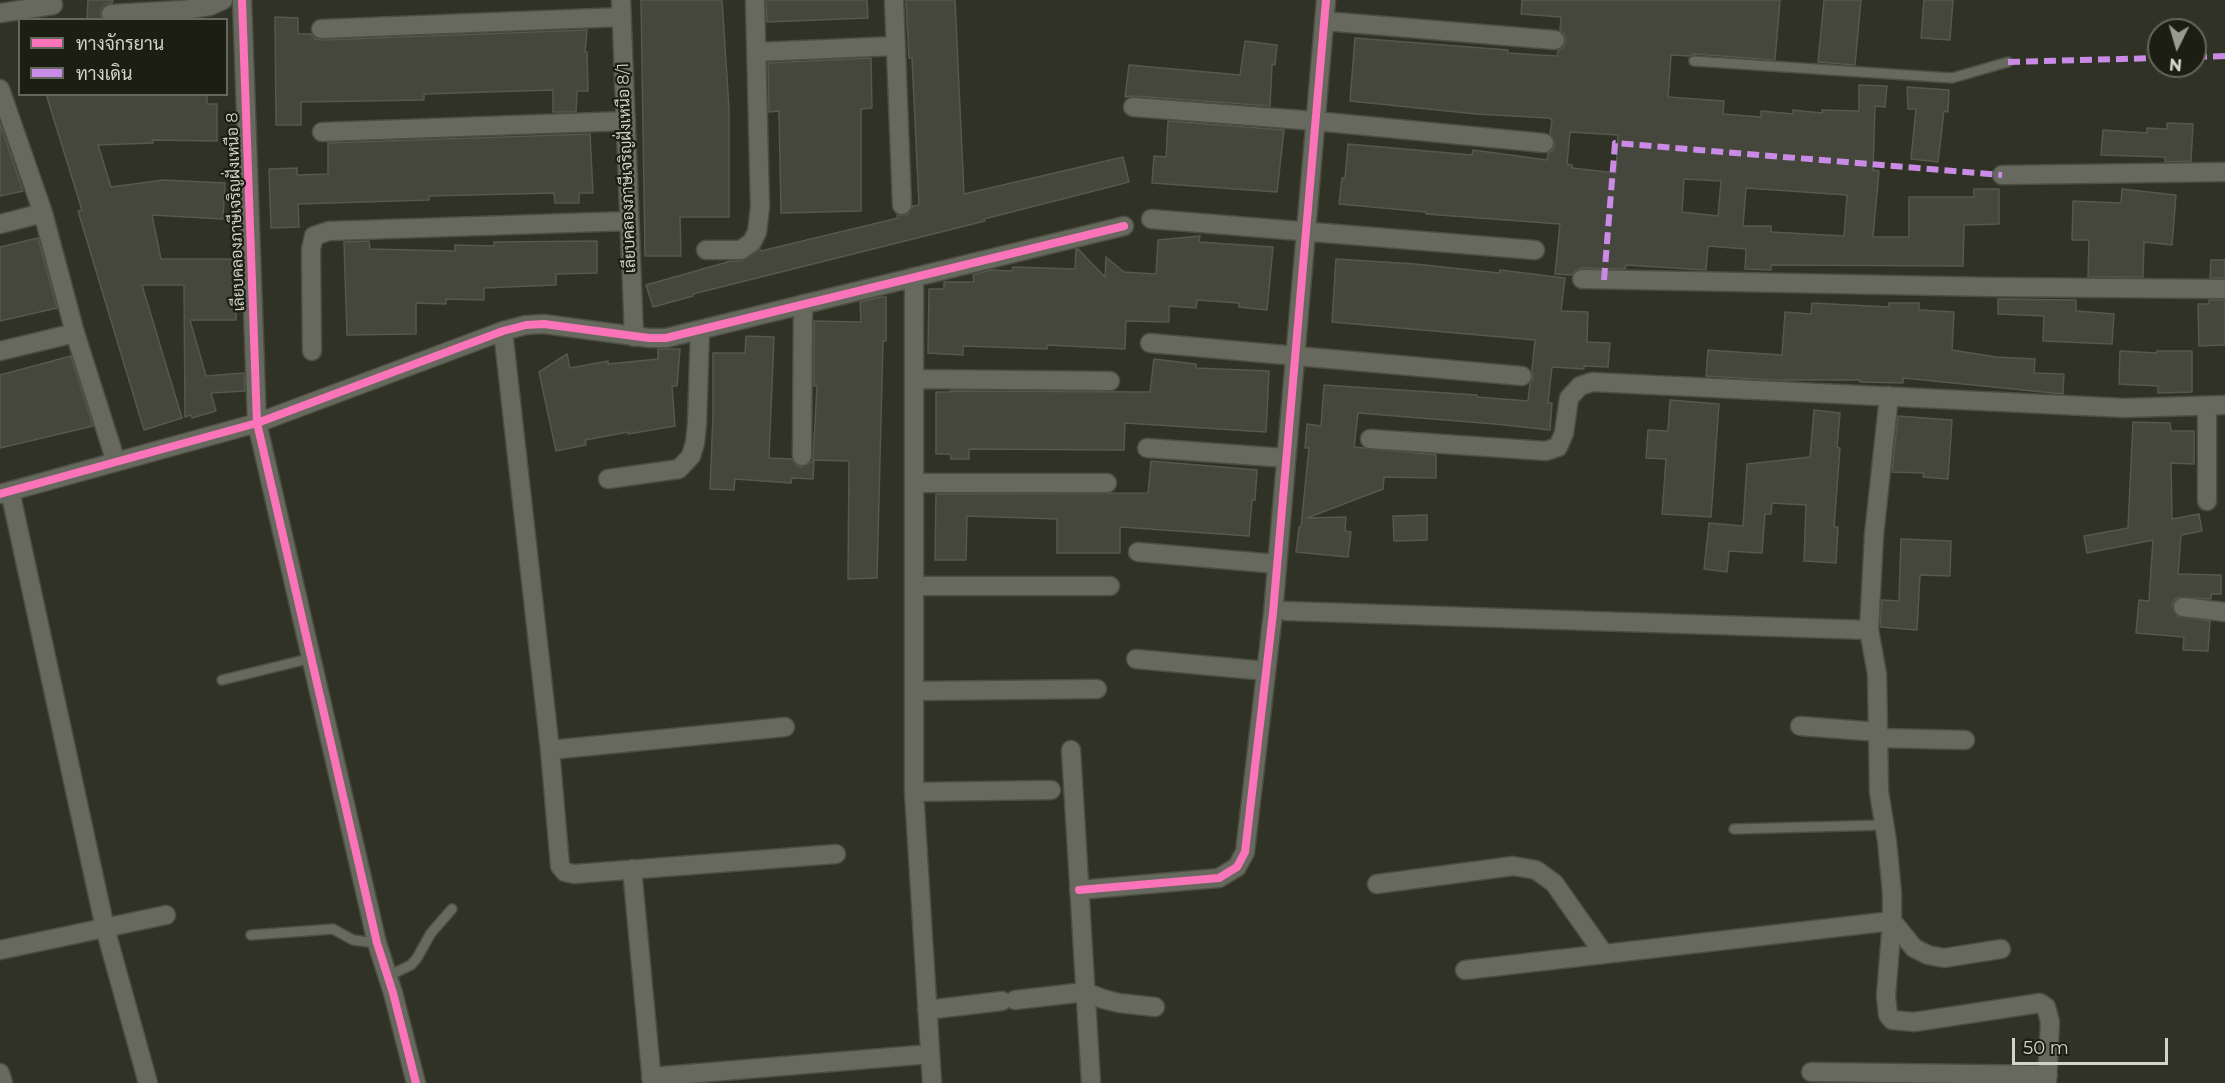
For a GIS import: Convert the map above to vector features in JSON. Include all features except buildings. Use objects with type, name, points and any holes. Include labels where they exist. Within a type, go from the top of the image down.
[{"type":"street","points":[[111,14],[183,10],[210,6],[222,0]]},
{"type":"street","name":"เลียบคลองภาษีเจริญฝั่งเหนือ 8","points":[[242,0],[257,423],[377,943],[416,1083]]},
{"type":"street","points":[[706,250],[741,250],[752,242],[757,232],[760,207],[755,0]]},
{"type":"street","points":[[894,0],[902,205]]},
{"type":"street","points":[[1079,890],[1219,878],[1237,867],[1245,852],[1277,564],[1326,0]]},
{"type":"street","points":[[0,13],[53,5]]},
{"type":"street","points":[[321,29],[621,8]]},
{"type":"street","name":"เลียบคลองภาษีเจริญฝั่งเหนือ 8/1","points":[[621,8],[634,337]]},
{"type":"street","points":[[1324,21],[1555,40]]},
{"type":"street","points":[[757,52],[896,46]]},
{"type":"street","points":[[1,93],[43,213],[75,333],[116,462]]},
{"type":"street","points":[[1133,107],[1315,121],[1544,143]]},
{"type":"street","points":[[322,132],[626,121]]},
{"type":"street","points":[[2002,175],[2225,172]]},
{"type":"street","points":[[0,224],[43,213]]},
{"type":"street","points":[[1151,219],[1534,250]]},
{"type":"street","points":[[312,351],[311,249],[314,236],[329,231],[629,221]]},
{"type":"street","points":[[147,1083],[105,928],[5,492],[257,423],[526,325],[544,324],[634,337],[666,338],[1124,226]]},
{"type":"street","points":[[914,276],[914,792],[932,1083]]},
{"type":"street","points":[[1582,279],[1980,287],[2225,289]]},
{"type":"street","points":[[802,456],[803,304]]},
{"type":"street","points":[[608,479],[679,469],[690,456],[695,443],[697,423],[700,330]]},
{"type":"street","points":[[504,332],[550,750],[560,866],[565,872],[574,874],[836,854]]},
{"type":"street","points":[[0,351],[75,333]]},
{"type":"street","points":[[1150,343],[1522,376]]},
{"type":"street","points":[[914,380],[1110,381]]},
{"type":"street","points":[[1370,440],[1546,451],[1558,447],[1564,433],[1569,398],[1580,386],[1592,382],[2125,408],[2216,406],[2207,501]]},
{"type":"street","points":[[1811,1072],[2047,1079],[2050,1022],[2046,1007],[2040,1003],[1914,1022],[1892,1020],[1888,1015],[1886,996],[1892,893],[1879,792],[1877,674],[1869,630],[1874,535],[1889,396]]},
{"type":"street","points":[[1147,448],[1286,458]]},
{"type":"street","points":[[914,483],[1107,483]]},
{"type":"street","points":[[1138,552],[1277,564]]},
{"type":"street","points":[[914,586],[1110,586]]},
{"type":"street","points":[[2183,607],[2225,612]]},
{"type":"street","points":[[1287,611],[1869,630]]},
{"type":"street","points":[[1136,659],[1266,671]]},
{"type":"street","points":[[914,691],[1097,689]]},
{"type":"street","points":[[1800,726],[1879,735],[1965,740]]},
{"type":"street","points":[[550,750],[785,727]]},
{"type":"street","points":[[1071,750],[1091,1083]]},
{"type":"street","points":[[914,792],[1051,790]]},
{"type":"street","points":[[1377,884],[1513,866],[1536,870],[1554,884],[1604,954]]},
{"type":"street","points":[[632,869],[652,1080],[930,1054]]},
{"type":"street","points":[[0,950],[166,915]]},
{"type":"street","points":[[1892,921],[1914,948],[1928,955],[1944,958],[2001,949]]},
{"type":"street","points":[[1465,970],[1892,921]]},
{"type":"street","points":[[927,1010],[1085,992],[1119,1003],[1155,1007]]},
{"type":"street","points":[[0,1073],[3,1083]]},
{"type":"lane","points":[[1694,60],[1952,78],[2008,62]]},
{"type":"lane","points":[[222,680],[312,658]]},
{"type":"lane","points":[[1734,829],[1884,825]]},
{"type":"lane","points":[[388,976],[411,965],[431,933],[452,909]]},
{"type":"lane","points":[[251,934],[333,929],[353,940],[377,943]]},
{"type":"marked path","points":[[2207,57],[2225,56]]},
{"type":"marked path","points":[[2008,62],[2147,58]]},
{"type":"marked path","points":[[1604,280],[1615,143],[2002,175]]},
{"type":"cycle path","points":[[242,0],[257,423],[377,943],[393,993],[416,1083]]},
{"type":"cycle path","points":[[1079,890],[1219,878],[1237,867],[1245,852],[1273,613],[1326,0]]},
{"type":"cycle path","points":[[0,494],[257,423],[503,331],[526,325],[544,324],[649,338],[666,338],[1124,226]]}]
